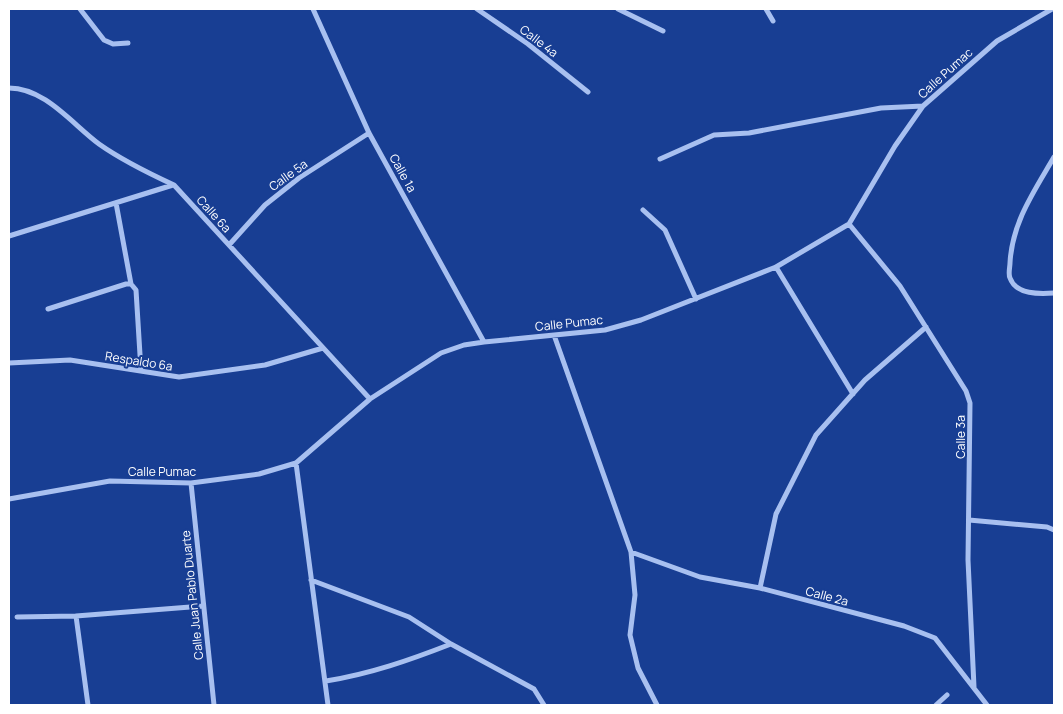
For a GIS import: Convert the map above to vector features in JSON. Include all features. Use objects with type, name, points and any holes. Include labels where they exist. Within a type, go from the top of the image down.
[{"type":"street","points":[[80,9],[104,40],[113,44],[128,42]]},
{"type":"street","name":"Calle 1a","points":[[313,9],[369,133],[484,342]]},
{"type":"street","name":"Calle 4a","points":[[477,9],[528,44],[588,92]]},
{"type":"street","points":[[618,9],[663,31]]},
{"type":"street","points":[[766,9],[774,21]]},
{"type":"street","name":"Calle Pumac","points":[[9,499],[110,481],[191,483],[259,474],[296,463],[370,399],[441,354],[464,345],[484,342],[604,330],[641,320],[776,267],[849,224],[895,146],[923,106],[997,40],[1052,9]]},
{"type":"street","name":"Calle 6a","points":[[9,88],[39,95],[100,144],[141,170],[174,185],[370,399]]},
{"type":"street","points":[[660,159],[714,135],[750,133],[881,108],[923,106]]},
{"type":"street","name":"Calle 5a","points":[[229,245],[265,205],[278,194],[299,178],[369,133]]},
{"type":"street","points":[[1054,157],[1020,215],[1010,249],[1009,278],[1015,286],[1022,290],[1037,294],[1054,293]]},
{"type":"street","points":[[9,236],[174,185]]},
{"type":"street","points":[[116,203],[132,284],[136,290],[141,371]]},
{"type":"street","points":[[643,210],[665,230],[696,298]]},
{"type":"street","name":"Calle 3a","points":[[849,224],[900,286],[966,391],[970,403],[968,560],[974,687]]},
{"type":"street","points":[[776,267],[853,394]]},
{"type":"street","points":[[48,309],[126,284],[132,284]]},
{"type":"street","points":[[760,588],[776,514],[816,435],[865,380],[926,327]]},
{"type":"street","points":[[554,335],[631,552],[635,595],[630,635],[638,668],[657,705]]},
{"type":"street","name":"Respaldo 6a","points":[[9,363],[70,360],[179,377],[265,365],[323,348]]},
{"type":"street","points":[[296,463],[328,705]]},
{"type":"street","name":"Calle Juan Pablo Duarte","points":[[191,483],[214,705]]},
{"type":"street","points":[[969,520],[1047,527],[1054,530]]},
{"type":"street","name":"Calle 2a","points":[[631,552],[700,577],[760,588],[904,626],[936,638],[987,705]]},
{"type":"street","points":[[311,580],[410,617],[451,644],[534,689],[544,705]]},
{"type":"street","points":[[17,617],[76,616],[203,606]]},
{"type":"street","points":[[76,616],[88,705]]},
{"type":"street","points":[[326,681],[357,676],[418,657],[451,644]]},
{"type":"street","points":[[936,705],[947,695]]}]
